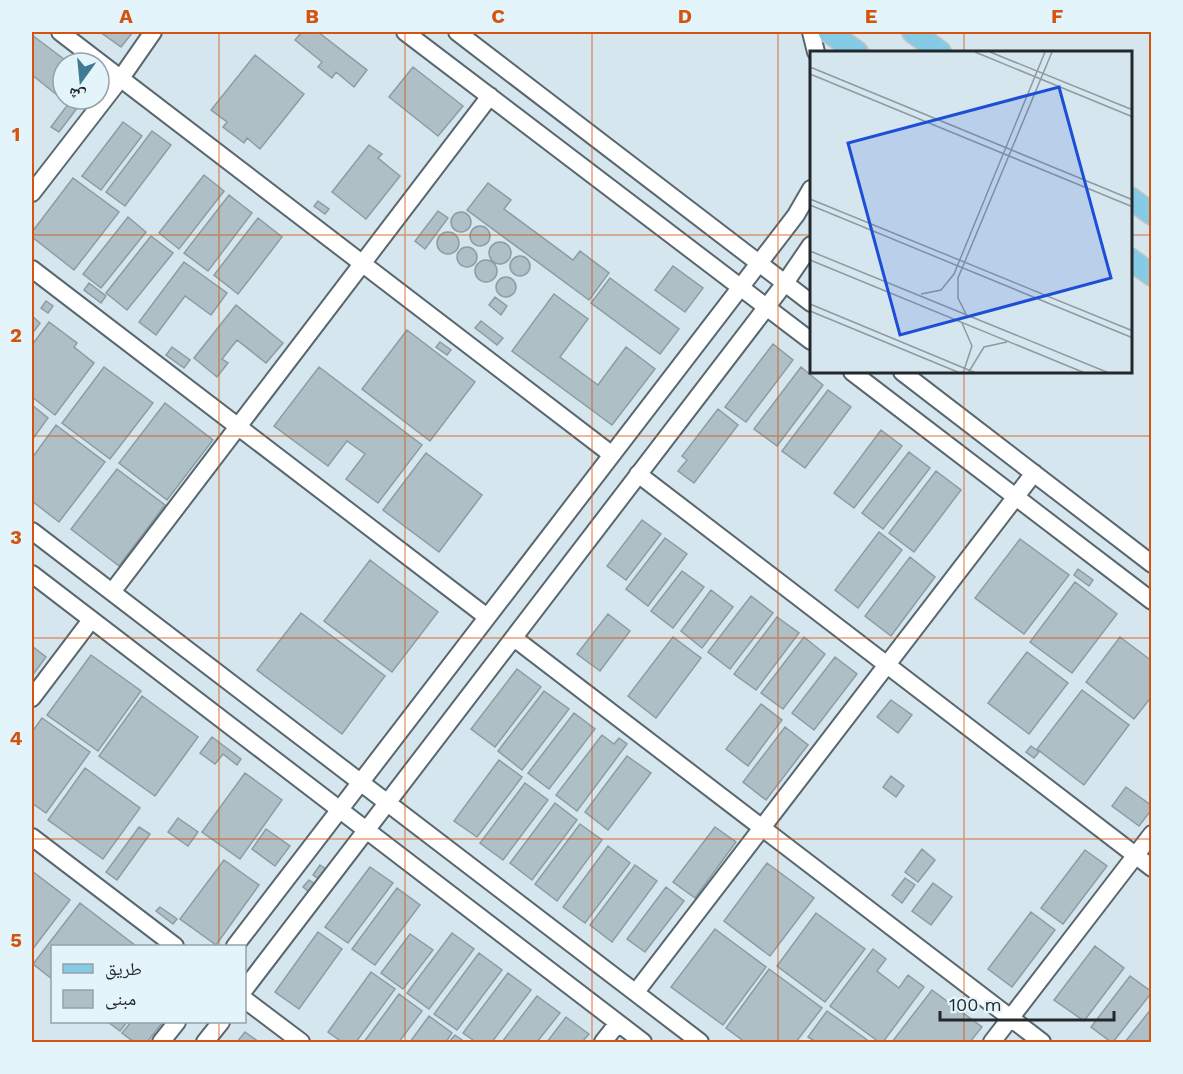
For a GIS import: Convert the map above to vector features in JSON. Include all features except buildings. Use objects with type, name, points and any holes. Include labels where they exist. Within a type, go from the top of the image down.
[{"type":"main road","points":[[829,32],[856,51]]},
{"type":"main road","points":[[913,32],[939,51]]},
{"type":"main road","points":[[1132,199],[1152,214]]},
{"type":"main road","points":[[1132,260],[1152,275]]},
{"type":"street","points":[[60,32],[611,454]]},
{"type":"street","points":[[32,193],[121,78],[153,32]]},
{"type":"street","points":[[405,32],[810,340]]},
{"type":"street","points":[[457,32],[810,302]]},
{"type":"street","points":[[810,32],[816,51]]},
{"type":"street","points":[[112,592],[490,96]]},
{"type":"street","points":[[236,945],[796,215],[810,191]]},
{"type":"street","points":[[246,987],[810,246]]},
{"type":"street","points":[[32,269],[487,617]]},
{"type":"street","points":[[855,374],[1152,601]]},
{"type":"street","points":[[905,374],[1152,564]]},
{"type":"street","points":[[636,992],[1034,473]]},
{"type":"street","points":[[638,474],[1152,868]]},
{"type":"street","points":[[32,531],[700,1042]]},
{"type":"street","points":[[32,574],[643,1042]]},
{"type":"street","points":[[32,698],[91,620]]},
{"type":"street","points":[[514,638],[1042,1042]]},
{"type":"street","points":[[992,1042],[1152,834]]},
{"type":"street","points":[[32,837],[174,945]]},
{"type":"street","points":[[246,1001],[301,1042]]},
{"type":"street","points":[[161,1042],[176,1023]]},
{"type":"street","points":[[205,1042],[220,1023]]},
{"type":"street","points":[[603,1042],[618,1023]]}]
